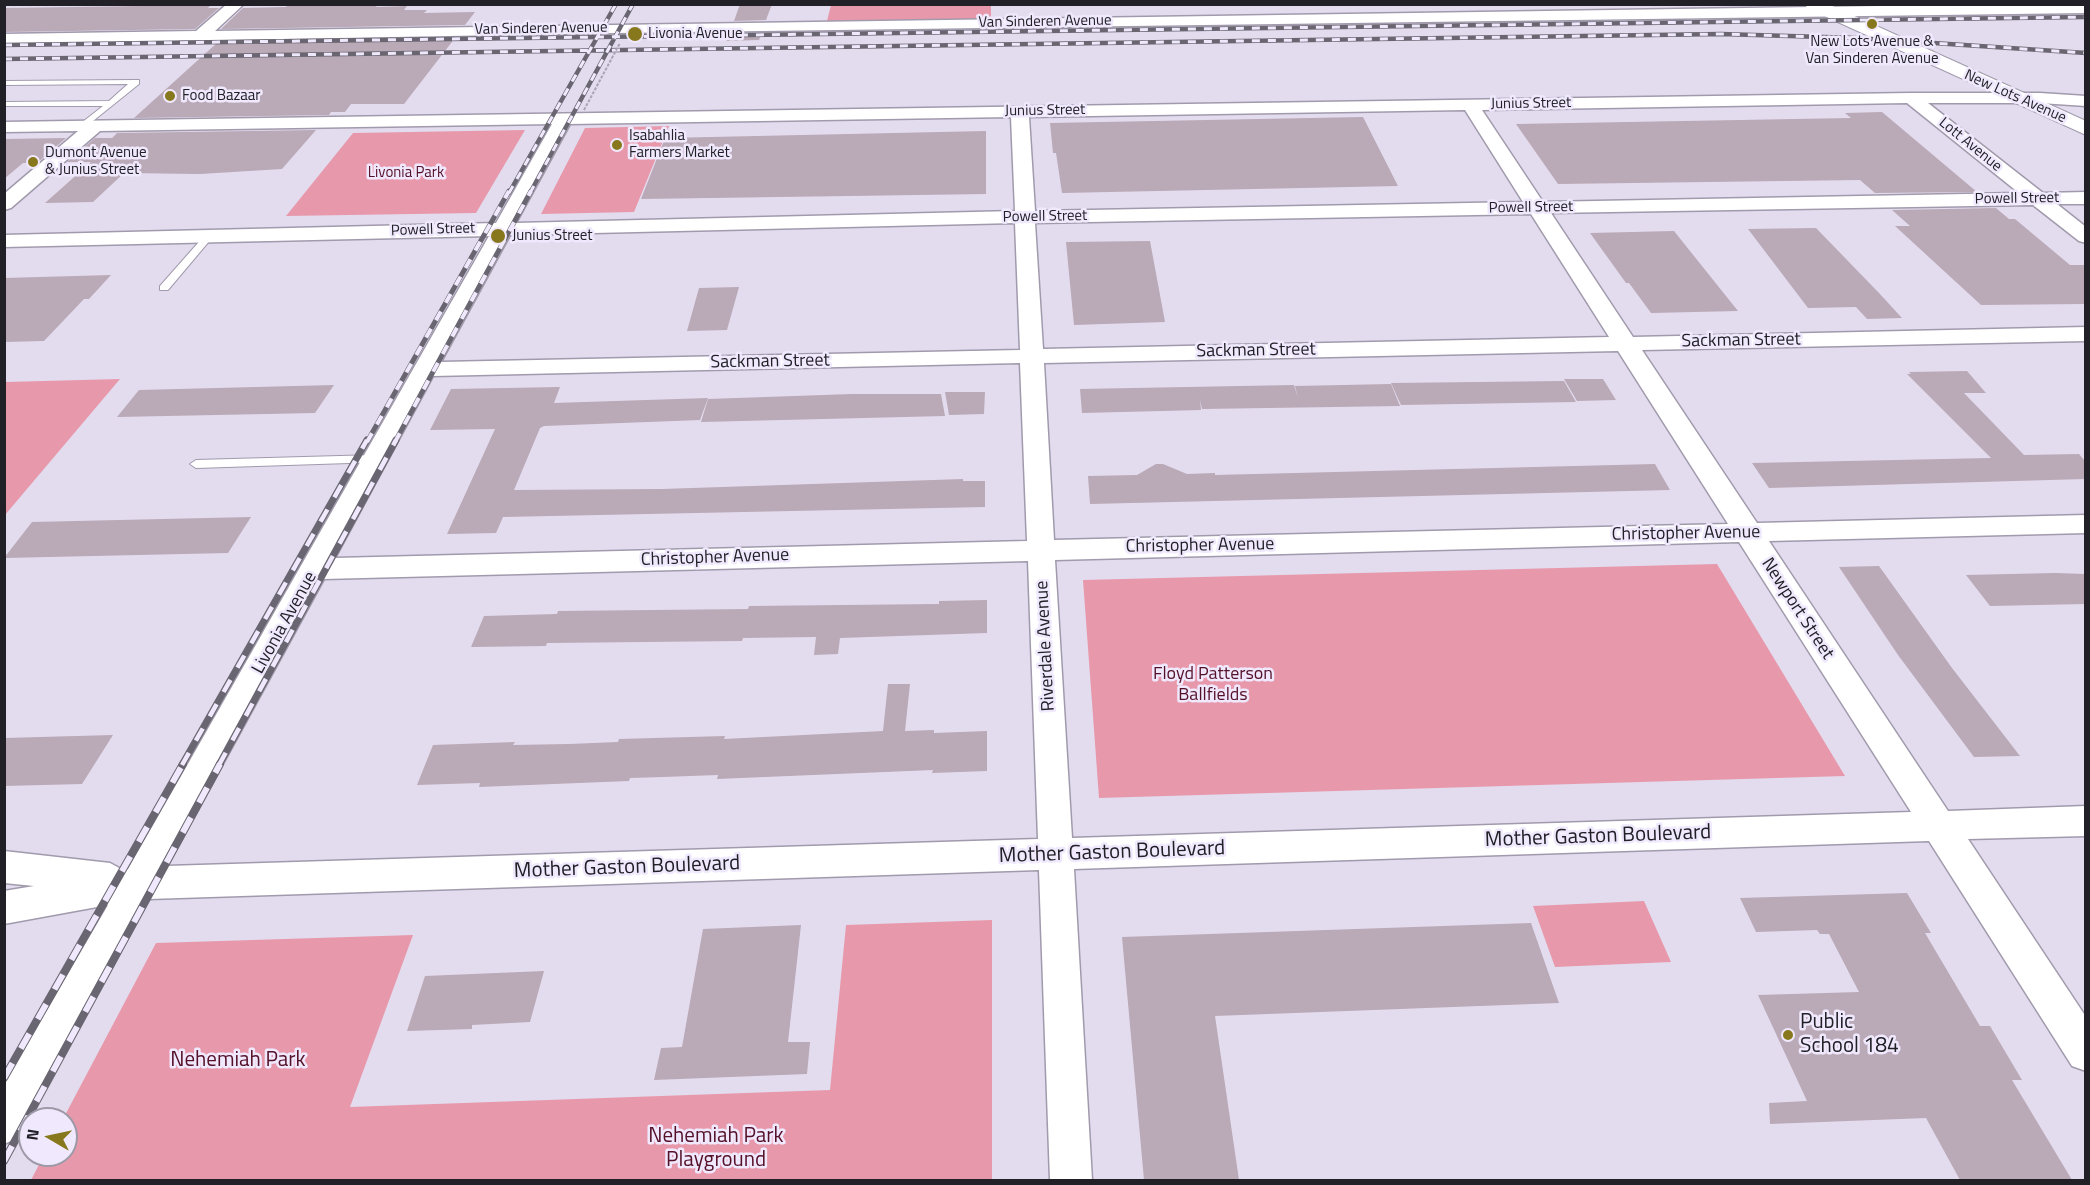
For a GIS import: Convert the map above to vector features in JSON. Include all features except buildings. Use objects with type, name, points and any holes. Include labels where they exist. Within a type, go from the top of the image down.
[{"type":"street","points":[[201,36],[237,4]]},
{"type":"street","points":[[1016,4],[1018,22]]},
{"type":"street","name":"Van Sinderen Avenue","points":[[4,39],[1018,22],[1409,11],[1819,7],[2085,8]]},
{"type":"street","name":"New Lots Avenue","points":[[1819,7],[2085,129]]},
{"type":"street","name":"Junius Street","points":[[4,128],[1911,98],[2085,101]]},
{"type":"street","name":"Lott Avenue","points":[[1911,98],[2085,237]]},
{"type":"street","name":"Newport Street","points":[[1470,105],[2085,1052]]},
{"type":"street","name":"Riverdale Avenue","points":[[1020,112],[1071,1180]]},
{"type":"street","name":"Livonia Avenue","points":[[4,1124],[563,120]]},
{"type":"street","points":[[4,204],[89,126]]},
{"type":"street","name":"Powell Street","points":[[4,241],[1026,217],[2085,198]]},
{"type":"street","name":"Sackman Street","points":[[426,369],[2085,334]]},
{"type":"street","name":"Christopher Avenue","points":[[315,569],[2085,524]]},
{"type":"street","name":"Mother Gaston Boulevard","points":[[4,867],[139,883],[2085,821]]},
{"type":"street","name":"Mother Gaston Boulevard","points":[[4,908],[139,883]]},
{"type":"lane","points":[[4,83],[136,82],[89,126]]},
{"type":"lane","points":[[4,104],[111,103]]},
{"type":"lane","points":[[164,288],[208,237]]},
{"type":"lane","points":[[196,464],[376,459]]},
{"type":"path","points":[[584,110],[619,29]]},
{"type":"green space","points":[[831,5],[991,5],[991,19],[827,21]]},
{"type":"green space","points":[[669,126],[634,212],[541,214],[585,128]]},
{"type":"green space","name":"Livonia Park","points":[[525,130],[476,213],[286,216],[353,133]]},
{"type":"green space","points":[[120,379],[5,515],[5,382]]},
{"type":"green space","name":"Floyd Patterson Ballfields","points":[[1717,564],[1845,776],[1099,798],[1083,580]]},
{"type":"green space","points":[[1644,901],[1671,962],[1555,967],[1533,906]]},
{"type":"green space","name":"Nehemiah Park","points":[[992,920],[992,1180],[31,1180],[38,1167],[78,1167],[78,1107],[69,1107],[156,943],[413,935],[350,1107],[830,1090],[846,925]]},
{"type":"railway","points":[[597,37],[616,4]]},
{"type":"railway","points":[[615,37],[633,4]]},
{"type":"railway","points":[[615,37],[2086,17]]},
{"type":"railway","points":[[608,50],[1721,34],[1857,38],[2086,53]]},
{"type":"railway","points":[[4,45],[597,37]]},
{"type":"railway","points":[[590,50],[597,37]]},
{"type":"railway","points":[[597,37],[615,37]]},
{"type":"railway","points":[[608,50],[615,37]]},
{"type":"railway","points":[[4,59],[590,50]]},
{"type":"railway","points":[[509,193],[590,50]]},
{"type":"railway","points":[[590,50],[608,50]]},
{"type":"railway","points":[[530,193],[608,50]]},
{"type":"railway","points":[[367,442],[509,191]]},
{"type":"railway","points":[[395,442],[531,191]]},
{"type":"railway","points":[[182,765],[367,440]]},
{"type":"railway","points":[[219,765],[396,440]]},
{"type":"railway","points":[[4,1078],[183,764]]},
{"type":"railway","points":[[4,1161],[220,764]]},
{"type":"place","name":"New Lots Avenue & Van Sinderen Avenue","points":[[1872,24]]},
{"type":"place","name":"Livonia Avenue","points":[[635,34]]},
{"type":"place","name":"Food Bazaar","points":[[170,96]]},
{"type":"place","name":"Isabahlia Farmers Market","points":[[617,145]]},
{"type":"place","name":"Dumont Avenue & Junius Street","points":[[33,162]]},
{"type":"place","name":"Junius Street","points":[[498,236]]},
{"type":"place","name":"Public School 184","points":[[1788,1035]]},
{"type":"park label","name":"Nehemiah Park Playground","points":[[716,1149]]}]
